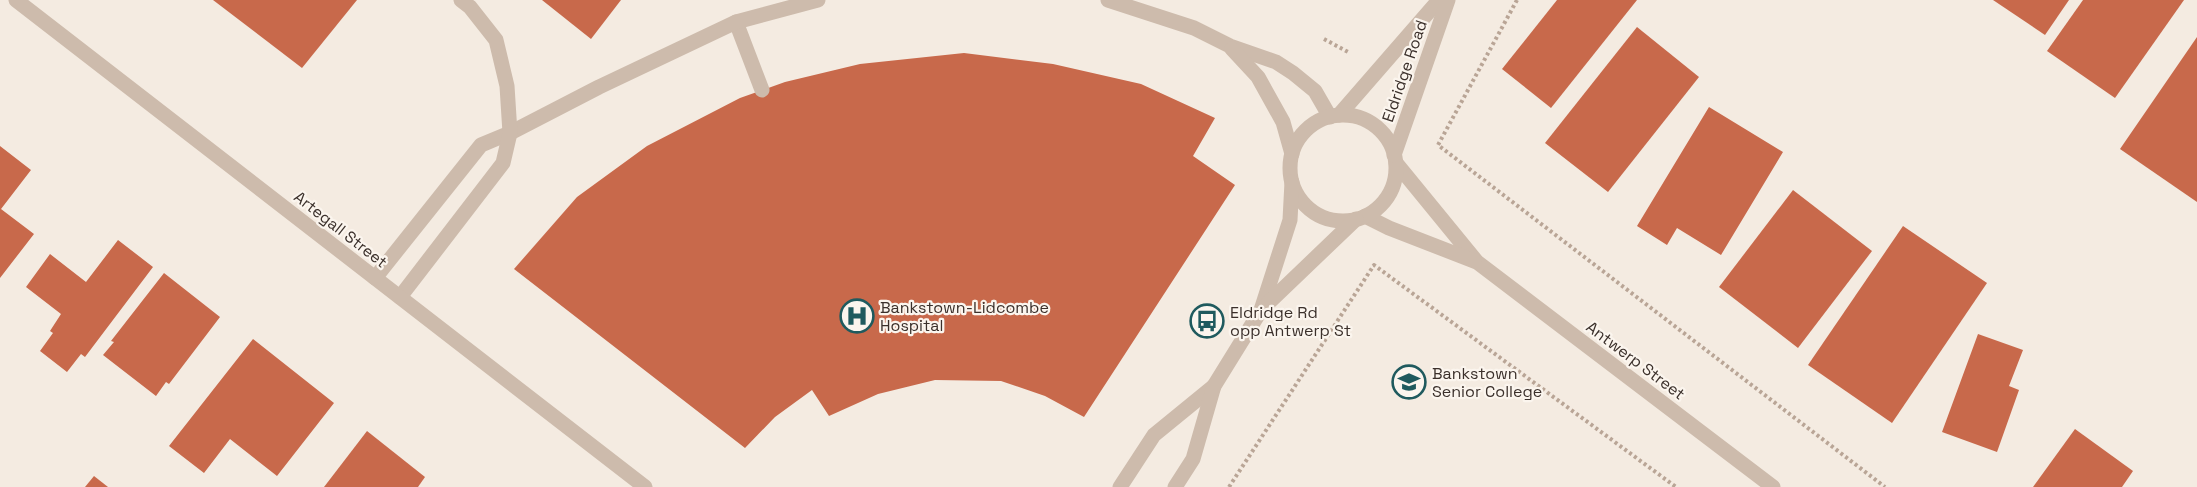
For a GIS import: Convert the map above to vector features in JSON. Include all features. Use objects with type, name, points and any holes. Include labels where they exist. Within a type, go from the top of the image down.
[{"type":"street","name":"Artegall Street","points":[[16,0],[645,487]]},
{"type":"street","points":[[400,297],[503,163],[510,133],[507,86],[496,40],[470,7],[461,0]]},
{"type":"street","points":[[375,278],[481,145],[736,22],[818,0]]},
{"type":"street","points":[[1108,0],[1194,28],[1230,46],[1276,62],[1315,90],[1334,116]]},
{"type":"street","name":"Eldridge Road","points":[[1334,116],[1439,0]]},
{"type":"street","name":"Eldridge Road","points":[[1395,159],[1448,0]]},
{"type":"street","points":[[736,22],[762,90]]},
{"type":"street","points":[[1175,487],[1193,459],[1214,386],[1261,310],[1290,220],[1292,154],[1283,122],[1258,77],[1230,46]]},
{"type":"street","points":[[1261,310],[1361,218],[1380,206],[1395,182],[1395,159],[1387,138],[1374,125],[1358,117],[1334,116],[1307,130],[1300,137],[1292,154]]},
{"type":"street","name":"Antwerp Street","points":[[1395,159],[1477,262],[1773,487]]},
{"type":"street","points":[[1292,181],[1306,205],[1320,216],[1338,220],[1361,218]]},
{"type":"street","name":"Antwerp Street","points":[[1361,218],[1477,262]]},
{"type":"street","points":[[1120,487],[1154,435],[1214,386]]},
{"type":"path","points":[[1517,0],[1438,145],[1884,487]]},
{"type":"path","points":[[1229,487],[1374,265],[1677,487]]},
{"type":"building","points":[[213,0],[357,0],[302,68]]},
{"type":"building","points":[[542,0],[621,0],[591,39]]},
{"type":"building","points":[[1557,0],[1637,0],[1551,108],[1502,69]]},
{"type":"building","points":[[1993,0],[2069,0],[2045,35]]},
{"type":"building","points":[[2083,0],[2184,0],[2115,98],[2047,51]]},
{"type":"building","points":[[1637,27],[1699,77],[1608,192],[1545,143]]},
{"type":"building","points":[[2197,37],[2197,202],[2120,149]]},
{"type":"building","points":[[964,53],[1053,64],[1141,84],[1215,118],[1193,156],[1235,185],[1084,417],[1045,396],[1001,381],[935,380],[878,394],[829,416],[812,390],[775,417],[745,448],[514,269],[577,197],[647,146],[740,98],[785,82],[860,64]]},
{"type":"building","points":[[1709,107],[1783,152],[1721,255],[1677,228],[1667,245],[1637,226]]},
{"type":"building","points":[[0,146],[31,170],[1,209],[34,234],[0,278]]},
{"type":"building","points":[[1793,190],[1872,251],[1798,348],[1719,287]]},
{"type":"building","points":[[1903,226],[1987,283],[1892,423],[1808,365]]},
{"type":"building","points":[[118,240],[153,267],[85,357],[81,354],[67,372],[40,351],[53,333],[50,331],[61,314],[26,287],[50,254],[86,282]]},
{"type":"building","points":[[164,273],[220,317],[169,384],[166,382],[156,396],[103,355],[114,342],[111,341]]},
{"type":"building","points":[[1978,334],[2023,350],[2009,386],[2019,390],[1997,452],[1942,432]]},
{"type":"building","points":[[253,339],[334,403],[277,476],[230,439],[204,473],[169,446]]},
{"type":"building","points":[[2075,429],[2133,471],[2122,487],[2033,487]]},
{"type":"building","points":[[367,431],[425,477],[418,487],[324,487]]},
{"type":"building","points":[[94,476],[108,487],[85,487]]},
{"type":"place","name":"Bankstown-Lidcombe Hospital","points":[[857,316]]},
{"type":"place","name":"Eldridge Rd opp Antwerp St","points":[[1207,321]]},
{"type":"place","name":"Bankstown Senior College","points":[[1409,382]]}]
